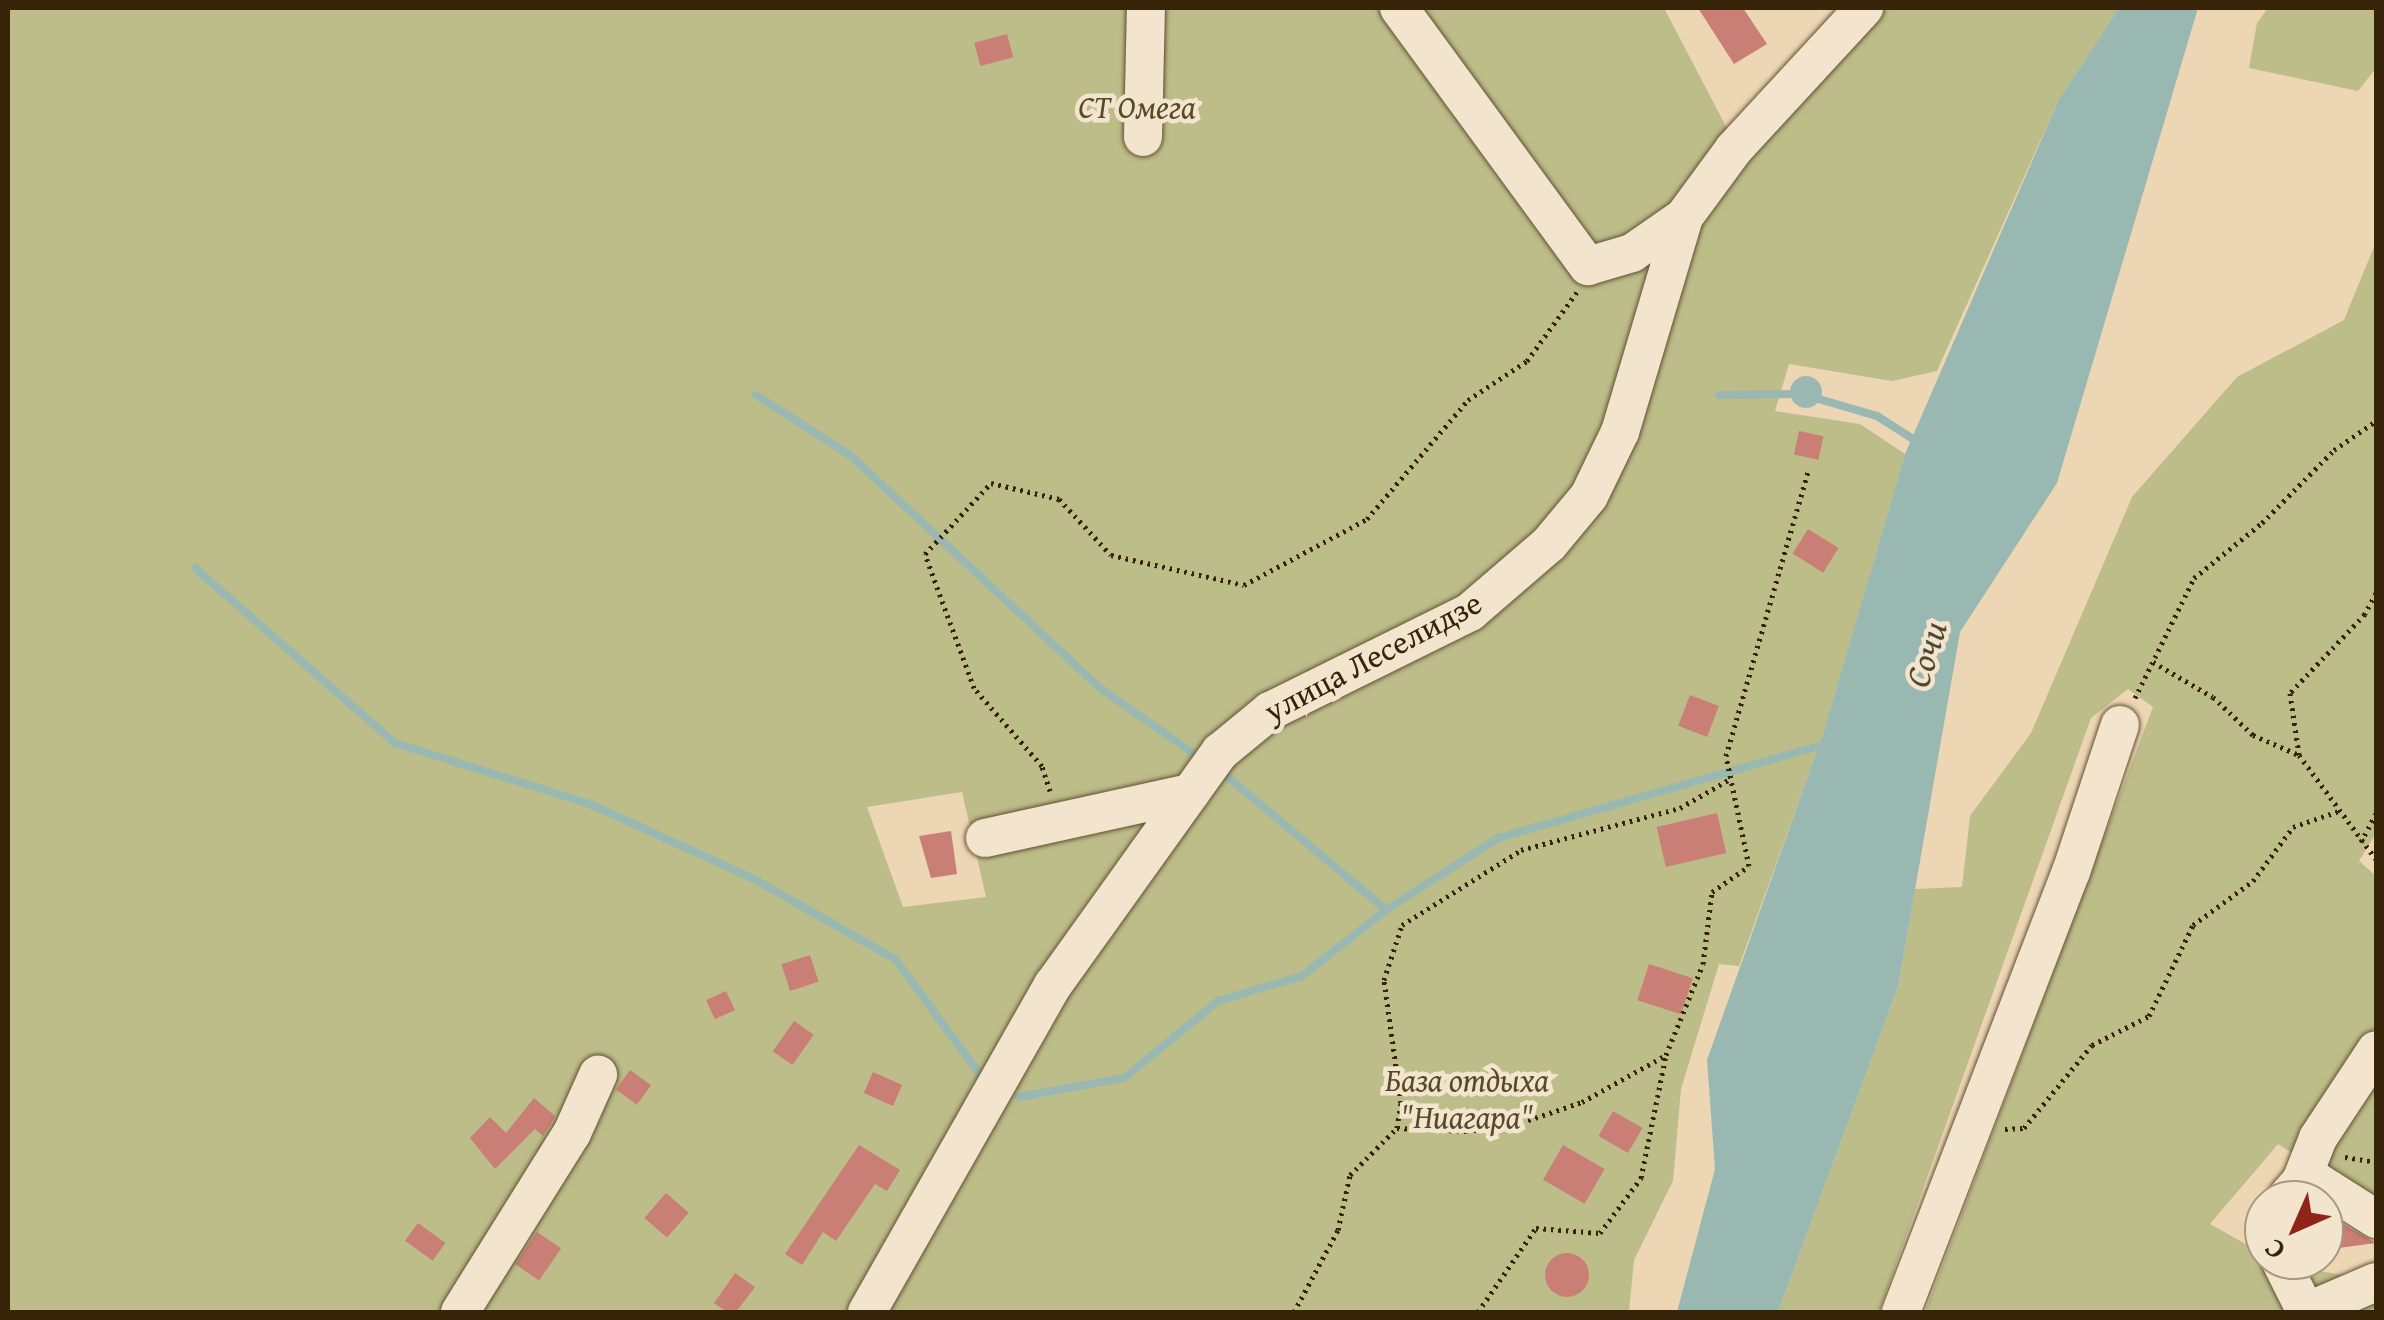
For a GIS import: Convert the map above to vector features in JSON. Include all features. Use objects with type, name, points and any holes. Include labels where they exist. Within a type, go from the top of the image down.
[{"type":"street","points":[[1143,138],[1146,8]]},
{"type":"street","points":[[1399,8],[1575,255],[1588,266],[1606,266],[1684,217]]},
{"type":"street","name":"улица Леселидзе","points":[[866,1312],[1053,985],[1190,793],[1243,727],[1470,612],[1549,544],[1589,496],[1620,432],[1684,217],[1734,149],[1864,8]]},
{"type":"street","points":[[1901,1312],[2120,725]]},
{"type":"street","points":[[985,838],[1190,793]]},
{"type":"street","points":[[2298,1180],[2318,1138],[2376,1050]]},
{"type":"street","points":[[460,1312],[572,1132],[598,1075]]},
{"type":"street","points":[[2344,1198],[2376,1218]]},
{"type":"street","points":[[2290,1280],[2306,1312],[2376,1282]]},
{"type":"path","points":[[1062,822],[1042,766],[974,688],[924,554],[991,483],[1059,499],[1112,555],[1244,585],[1367,519],[1468,400],[1526,361],[1559,308],[1606,266]]},
{"type":"path","points":[[2120,725],[2194,578],[2262,523],[2334,450],[2376,421]]},
{"type":"path","points":[[1478,1312],[1536,1228],[1600,1233],[1641,1178],[1666,1055],[1703,964],[1712,892],[1749,866],[1726,756],[1809,470]]},
{"type":"path","points":[[2298,755],[2290,693],[2365,614],[2376,593]]},
{"type":"path","points":[[2153,662],[2213,698],[2252,734],[2298,755],[2376,859]]},
{"type":"path","points":[[1294,1312],[1338,1230],[1350,1175],[1397,1128],[1400,1103],[1384,980],[1402,925],[1520,850],[1680,808],[1730,779]]},
{"type":"path","points":[[1968,1132],[2024,1128],[2092,1045],[2149,1016],[2193,925],[2253,881],[2293,828],[2339,810]]},
{"type":"path","points":[[2361,842],[2376,814]]},
{"type":"path","points":[[1397,1128],[1466,1131],[1514,1124],[1582,1102],[1666,1055]]},
{"type":"green space","points":[[8,8],[1664,8],[1732,138],[1848,8],[2119,8],[2059,99],[1937,371],[1892,381],[1789,364],[1775,411],[1860,424],[1905,454],[1824,732],[1739,966],[1719,964],[1681,1089],[1673,1181],[1634,1260],[1629,1312],[8,1312]],"holes":[[[962,792],[986,897],[903,907],[867,807]]]},
{"type":"green space","points":[[2268,8],[2376,8],[2376,68],[2358,91],[2249,68],[2257,23]]},
{"type":"green space","points":[[2376,242],[2376,833],[2359,861],[2376,876],[2376,1206],[2344,1186],[2344,1180],[2335,1180],[2278,1144],[2210,1224],[2244,1243],[2244,1280],[2344,1280],[2344,1275],[2376,1281],[2376,1312],[1925,1312],[2153,707],[2128,689],[2091,718],[1879,1312],[1778,1312],[1898,987],[1915,889],[1962,887],[1970,816],[2031,733],[2132,497],[2237,377],[2344,320]]},
{"type":"water","name":"Сочи","points":[[2119,8],[2198,8],[2057,483],[1960,632],[1898,987],[1778,1312],[1677,1312],[1715,1169],[1707,1060],[1824,731],[1905,454],[2059,99]]},
{"type":"water","points":[[1806,376],[1817,381],[1822,392],[1817,403],[1806,408],[1795,403],[1790,392],[1795,381]]},
{"type":"building","points":[[1698,8],[1743,8],[1767,44],[1734,64]]},
{"type":"building","points":[[1007,34],[1013,57],[980,66],[974,43]]},
{"type":"building","points":[[1799,431],[1823,436],[1818,460],[1794,454]]},
{"type":"building","points":[[1808,529],[1839,548],[1823,573],[1793,554]]},
{"type":"building","points":[[1690,695],[1719,706],[1707,737],[1678,726]]},
{"type":"building","points":[[1717,813],[1726,853],[1666,867],[1657,827]]},
{"type":"building","points":[[951,831],[957,874],[931,878],[919,836]]},
{"type":"building","points":[[810,955],[819,982],[790,991],[781,964]]},
{"type":"building","points":[[1649,964],[1693,978],[1681,1014],[1637,1000]]},
{"type":"building","points":[[726,991],[735,1010],[715,1019],[706,1000]]},
{"type":"building","points":[[794,1021],[814,1035],[792,1065],[773,1051]]},
{"type":"building","points":[[630,1070],[651,1085],[637,1105],[616,1089]]},
{"type":"building","points":[[873,1072],[902,1085],[893,1106],[864,1093]]},
{"type":"building","points":[[534,1098],[555,1116],[552,1122],[543,1136],[535,1129],[495,1169],[470,1138],[490,1117],[506,1133]]},
{"type":"building","points":[[1613,1111],[1642,1128],[1628,1153],[1598,1136]]},
{"type":"building","points":[[859,1145],[900,1170],[887,1191],[875,1184],[836,1241],[823,1232],[802,1265],[785,1254]]},
{"type":"building","points":[[1563,1145],[1605,1169],[1585,1204],[1543,1180]]},
{"type":"building","points":[[666,1193],[689,1213],[667,1238],[644,1218]]},
{"type":"building","points":[[418,1223],[446,1243],[433,1261],[405,1241]]},
{"type":"building","points":[[2344,1225],[2376,1243],[2344,1247]]},
{"type":"building","points":[[537,1232],[561,1248],[539,1281],[515,1264]]},
{"type":"building","points":[[1567,1253],[1582,1260],[1589,1275],[1582,1290],[1567,1297],[1552,1290],[1545,1275],[1552,1260]]},
{"type":"building","points":[[735,1273],[755,1287],[736,1312],[727,1312],[714,1303]]},
{"type":"waterway","points":[[1719,395],[1799,394]]},
{"type":"waterway","points":[[756,395],[850,455],[1101,689],[1199,757]]},
{"type":"waterway","points":[[1812,397],[1877,416],[1918,442]]},
{"type":"waterway","points":[[195,568],[395,743],[590,804],[754,879],[895,959],[979,1073]]},
{"type":"waterway","points":[[1019,1097],[1124,1078],[1218,1001],[1302,976],[1386,910],[1498,838],[1818,746]]},
{"type":"waterway","points":[[1223,773],[1386,910]]},
{"type":"park label","name":"СТ Омега","points":[[1137,107]]},
{"type":"park label","name":"База отдыха \"Ниагара\"","points":[[1467,1100]]}]
